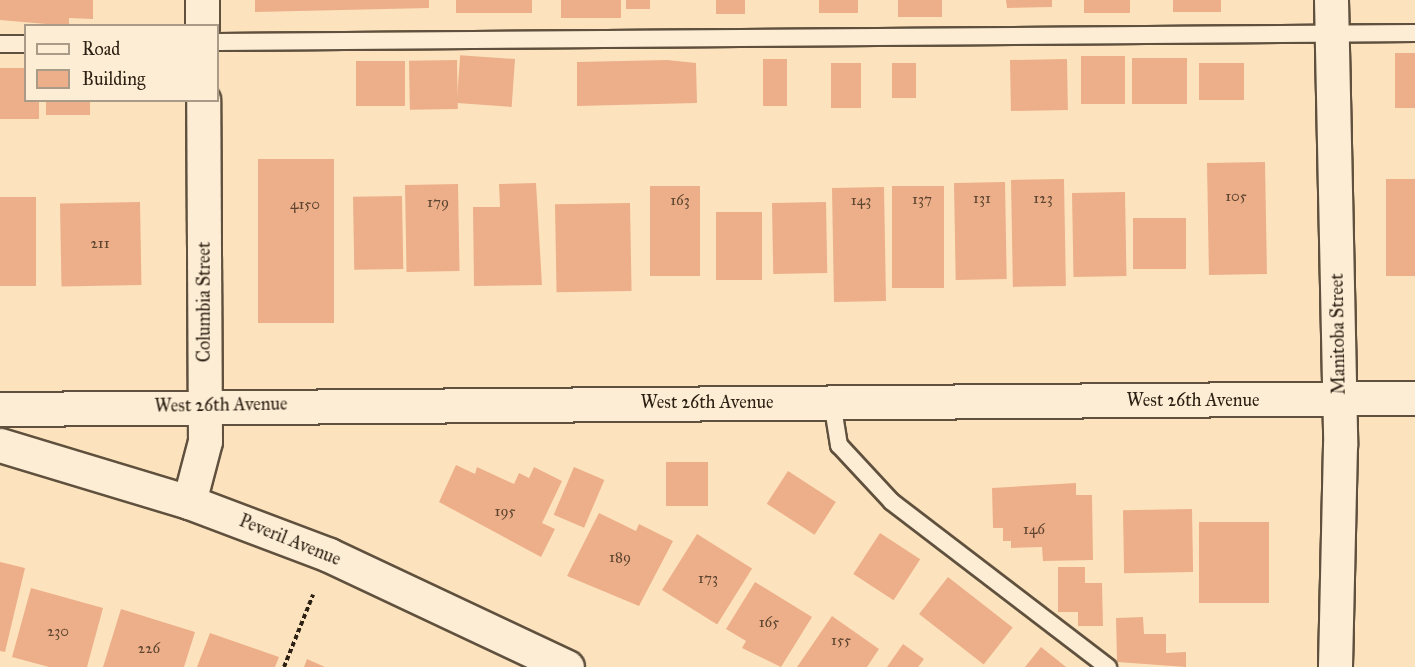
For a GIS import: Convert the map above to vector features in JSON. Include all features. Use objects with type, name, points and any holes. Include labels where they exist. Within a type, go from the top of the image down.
[{"type":"street","points":[[202,0],[202,24]]},
{"type":"street","name":"Manitoba Street","points":[[1330,0],[1339,399],[1335,667]]},
{"type":"street","name":"Columbia Street","points":[[189,502],[205,441],[202,102]]},
{"type":"street","name":"West 26th Avenue","points":[[0,409],[205,405],[1415,398]]},
{"type":"street","name":"Peveril Avenue","points":[[0,445],[189,502],[329,555],[567,667]]},
{"type":"lane","points":[[219,42],[1415,33]]},
{"type":"lane","points":[[0,44],[24,44]]},
{"type":"lane","points":[[832,402],[839,445],[892,502],[1108,667]]},
{"type":"path","points":[[284,667],[313,595]]},
{"type":"building","points":[[0,0],[93,0],[93,19],[69,18],[69,24],[0,20]]},
{"type":"building","points":[[255,0],[429,0],[429,8],[255,12]]},
{"type":"building","points":[[456,0],[532,0],[532,13],[456,13]]},
{"type":"building","points":[[561,0],[621,0],[621,18],[561,18]]},
{"type":"building","points":[[626,0],[650,0],[650,9],[626,9]]},
{"type":"building","points":[[716,0],[745,0],[745,14],[716,14]]},
{"type":"building","points":[[819,0],[858,0],[858,13],[819,13]]},
{"type":"building","points":[[898,0],[942,0],[942,17],[898,17]]},
{"type":"building","points":[[1006,0],[1052,0],[1052,7],[1007,8]]},
{"type":"building","points":[[1084,0],[1130,0],[1130,13],[1084,13]]},
{"type":"building","points":[[1173,0],[1221,0],[1221,12],[1173,12]]},
{"type":"building","points":[[1395,53],[1415,53],[1415,108],[1395,108]]},
{"type":"building","points":[[460,55],[515,59],[512,107],[457,103]]},
{"type":"building","points":[[1081,56],[1125,56],[1125,104],[1081,104]]},
{"type":"building","points":[[1132,58],[1187,58],[1187,104],[1132,104]]},
{"type":"building","points":[[763,59],[787,59],[787,106],[763,106]]},
{"type":"building","points":[[1067,59],[1068,110],[1011,111],[1010,60]]},
{"type":"building","points":[[457,60],[458,109],[410,110],[409,61]]},
{"type":"building","points":[[667,60],[696,63],[697,103],[577,106],[577,62]]},
{"type":"building","points":[[356,61],[405,61],[405,106],[356,106]]},
{"type":"building","points":[[831,63],[861,63],[861,108],[831,108]]},
{"type":"building","points":[[892,63],[916,63],[916,98],[892,98]]},
{"type":"building","points":[[1199,63],[1244,63],[1244,100],[1199,100]]},
{"type":"building","points":[[0,68],[24,68],[24,102],[39,102],[39,119],[0,119]]},
{"type":"building","points":[[46,102],[90,102],[90,115],[46,115]]},
{"type":"building","points":[[258,159],[334,159],[334,323],[258,323]]},
{"type":"building","points":[[1265,162],[1267,274],[1209,275],[1207,163]]},
{"type":"building","points":[[1064,179],[1066,286],[1013,287],[1011,180]]},
{"type":"building","points":[[1386,179],[1415,179],[1415,276],[1386,276]]},
{"type":"building","points":[[1005,182],[1007,279],[956,280],[954,183]]},
{"type":"building","points":[[536,183],[542,285],[474,286],[473,207],[500,207],[499,184]]},
{"type":"building","points":[[458,184],[460,271],[407,272],[405,185]]},
{"type":"building","points":[[650,186],[700,186],[700,276],[650,276]]},
{"type":"building","points":[[892,186],[944,186],[944,288],[892,288]]},
{"type":"building","points":[[884,187],[886,301],[834,302],[832,188]]},
{"type":"building","points":[[1125,192],[1126,276],[1073,277],[1072,193]]},
{"type":"building","points":[[402,196],[403,269],[354,270],[353,197]]},
{"type":"building","points":[[0,197],[36,197],[36,286],[0,286]]},
{"type":"building","points":[[140,202],[141,285],[61,286],[60,203]]},
{"type":"building","points":[[826,202],[827,273],[773,274],[772,203]]},
{"type":"building","points":[[630,203],[632,291],[557,292],[555,204]]},
{"type":"building","points":[[716,212],[762,212],[762,280],[716,280]]},
{"type":"building","points":[[1133,218],[1186,218],[1186,269],[1133,269]]},
{"type":"building","points":[[666,462],[708,462],[708,506],[666,506]]},
{"type":"building","points":[[456,465],[475,474],[477,467],[514,484],[519,473],[529,478],[534,467],[562,481],[542,523],[555,529],[541,557],[439,502]]},
{"type":"building","points":[[574,467],[604,480],[584,528],[554,515]]},
{"type":"building","points":[[788,471],[836,502],[815,535],[767,504]]},
{"type":"building","points":[[1076,483],[1076,495],[1092,495],[1093,560],[1043,561],[1042,547],[1011,548],[1011,541],[1003,541],[1003,528],[993,528],[992,488]]},
{"type":"building","points":[[1192,509],[1193,572],[1124,573],[1123,510]]},
{"type":"building","points":[[599,513],[636,531],[639,524],[673,541],[639,606],[567,576]]},
{"type":"building","points":[[1199,522],[1269,522],[1269,603],[1199,603]]},
{"type":"building","points":[[880,533],[920,559],[894,600],[853,574]]},
{"type":"building","points":[[697,534],[752,568],[717,624],[662,590]]},
{"type":"building","points":[[0,562],[25,568],[5,652],[0,651]]},
{"type":"building","points":[[1058,567],[1085,567],[1085,583],[1102,583],[1103,626],[1078,626],[1078,612],[1058,612]]},
{"type":"building","points":[[948,577],[1013,627],[984,665],[919,614]]},
{"type":"building","points":[[755,582],[812,617],[781,667],[742,648],[746,641],[726,629]]},
{"type":"building","points":[[31,588],[103,608],[87,667],[49,667],[12,657]]},
{"type":"building","points":[[121,609],[195,632],[184,667],[103,667]]},
{"type":"building","points":[[832,616],[879,649],[867,667],[797,667]]},
{"type":"building","points":[[1143,617],[1144,634],[1166,634],[1166,653],[1186,652],[1186,667],[1117,662],[1116,618]]},
{"type":"building","points":[[210,633],[279,657],[275,667],[197,667]]},
{"type":"building","points":[[903,644],[924,659],[918,667],[887,667]]},
{"type":"building","points":[[1041,647],[1066,667],[1025,667]]},
{"type":"building","points":[[307,659],[325,667],[304,667]]}]
